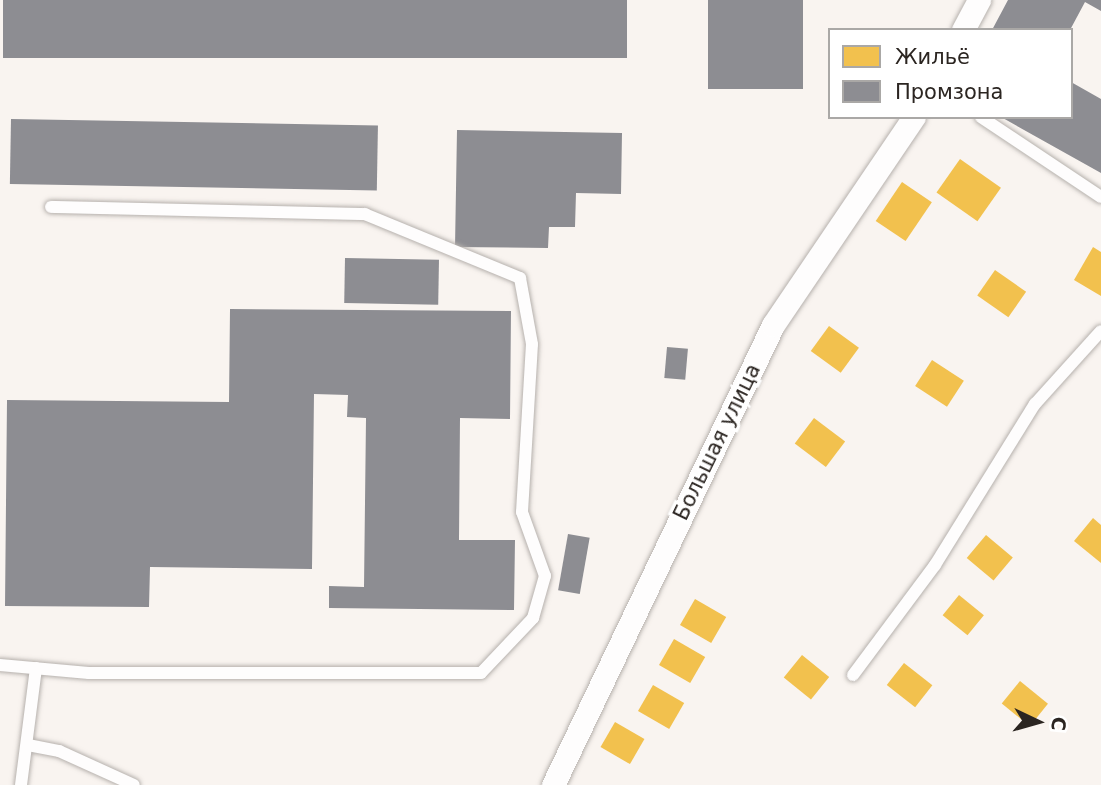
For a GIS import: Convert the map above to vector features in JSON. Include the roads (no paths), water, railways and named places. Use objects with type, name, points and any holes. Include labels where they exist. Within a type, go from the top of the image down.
[{"type":"street","points":[[964,28],[978,0]]},
{"type":"street","name":"Большая улица","points":[[553,785],[773,325],[914,119]]},
{"type":"lane","points":[[984,119],[1101,197]]},
{"type":"lane","points":[[0,665],[36,668],[481,673],[533,618],[545,576],[522,512],[532,344],[520,278],[365,214],[51,207]]},
{"type":"lane","points":[[853,675],[935,565],[1035,404],[1101,331]]},
{"type":"lane","points":[[21,785],[36,668]]},
{"type":"lane","points":[[28,745],[59,751],[134,785]]}]
